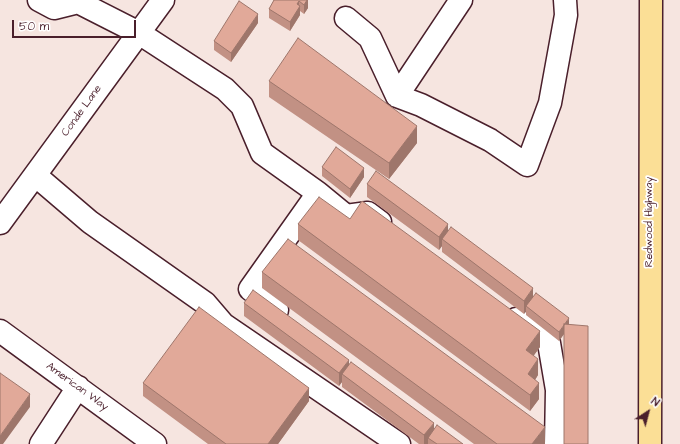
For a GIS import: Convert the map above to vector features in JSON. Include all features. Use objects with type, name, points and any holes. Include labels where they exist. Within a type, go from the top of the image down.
[{"type":"highway","name":"Redwood Highway","points":[[650,444],[651,0]]},
{"type":"street","points":[[39,0],[54,8],[78,2],[139,33],[225,89],[242,106],[262,153],[318,193],[346,216],[368,213],[394,232]]},
{"type":"street","name":"Conde Lane","points":[[0,223],[163,0]]},
{"type":"street","points":[[397,96],[461,0]]},
{"type":"street","points":[[346,18],[370,38],[397,96],[421,105],[490,140],[527,165],[550,103],[566,14],[565,0]]},
{"type":"street","points":[[35,175],[90,222],[205,303],[223,324],[399,444]]},
{"type":"street","points":[[293,323],[250,289],[289,248],[318,193]]},
{"type":"street","points":[[497,306],[549,343],[557,390],[556,439]]},
{"type":"street","name":"American Way","points":[[0,331],[155,444]]},
{"type":"street","points":[[41,444],[78,387]]},
{"type":"street","points":[[537,421],[556,439]]},
{"type":"building","points":[[274,0],[307,0],[304,5],[299,1],[297,4],[300,6],[290,22],[269,9]]},
{"type":"building","points":[[239,1],[258,14],[231,53],[214,41]]},
{"type":"building","points":[[298,38],[417,126],[389,163],[269,81]]},
{"type":"building","points":[[336,147],[364,168],[350,189],[322,167]]},
{"type":"building","points":[[376,171],[448,224],[439,237],[367,184]]},
{"type":"building","points":[[319,197],[350,219],[362,201],[540,331],[526,350],[538,359],[528,374],[539,383],[530,395],[298,224]]},
{"type":"building","points":[[451,227],[533,288],[524,301],[442,239]]},
{"type":"building","points":[[288,239],[545,427],[532,444],[497,444],[262,272]]},
{"type":"building","points":[[253,290],[349,360],[339,373],[244,303]]},
{"type":"building","points":[[536,293],[569,318],[559,332],[526,306]]},
{"type":"building","points":[[199,307],[309,388],[268,444],[226,444],[143,383]]},
{"type":"building","points":[[564,324],[588,326],[588,444],[564,444]]},
{"type":"building","points":[[351,362],[434,423],[424,435],[342,374]]},
{"type":"building","points":[[0,373],[30,394],[0,436]]},
{"type":"building","points":[[437,425],[463,444],[437,444],[428,438]]}]
